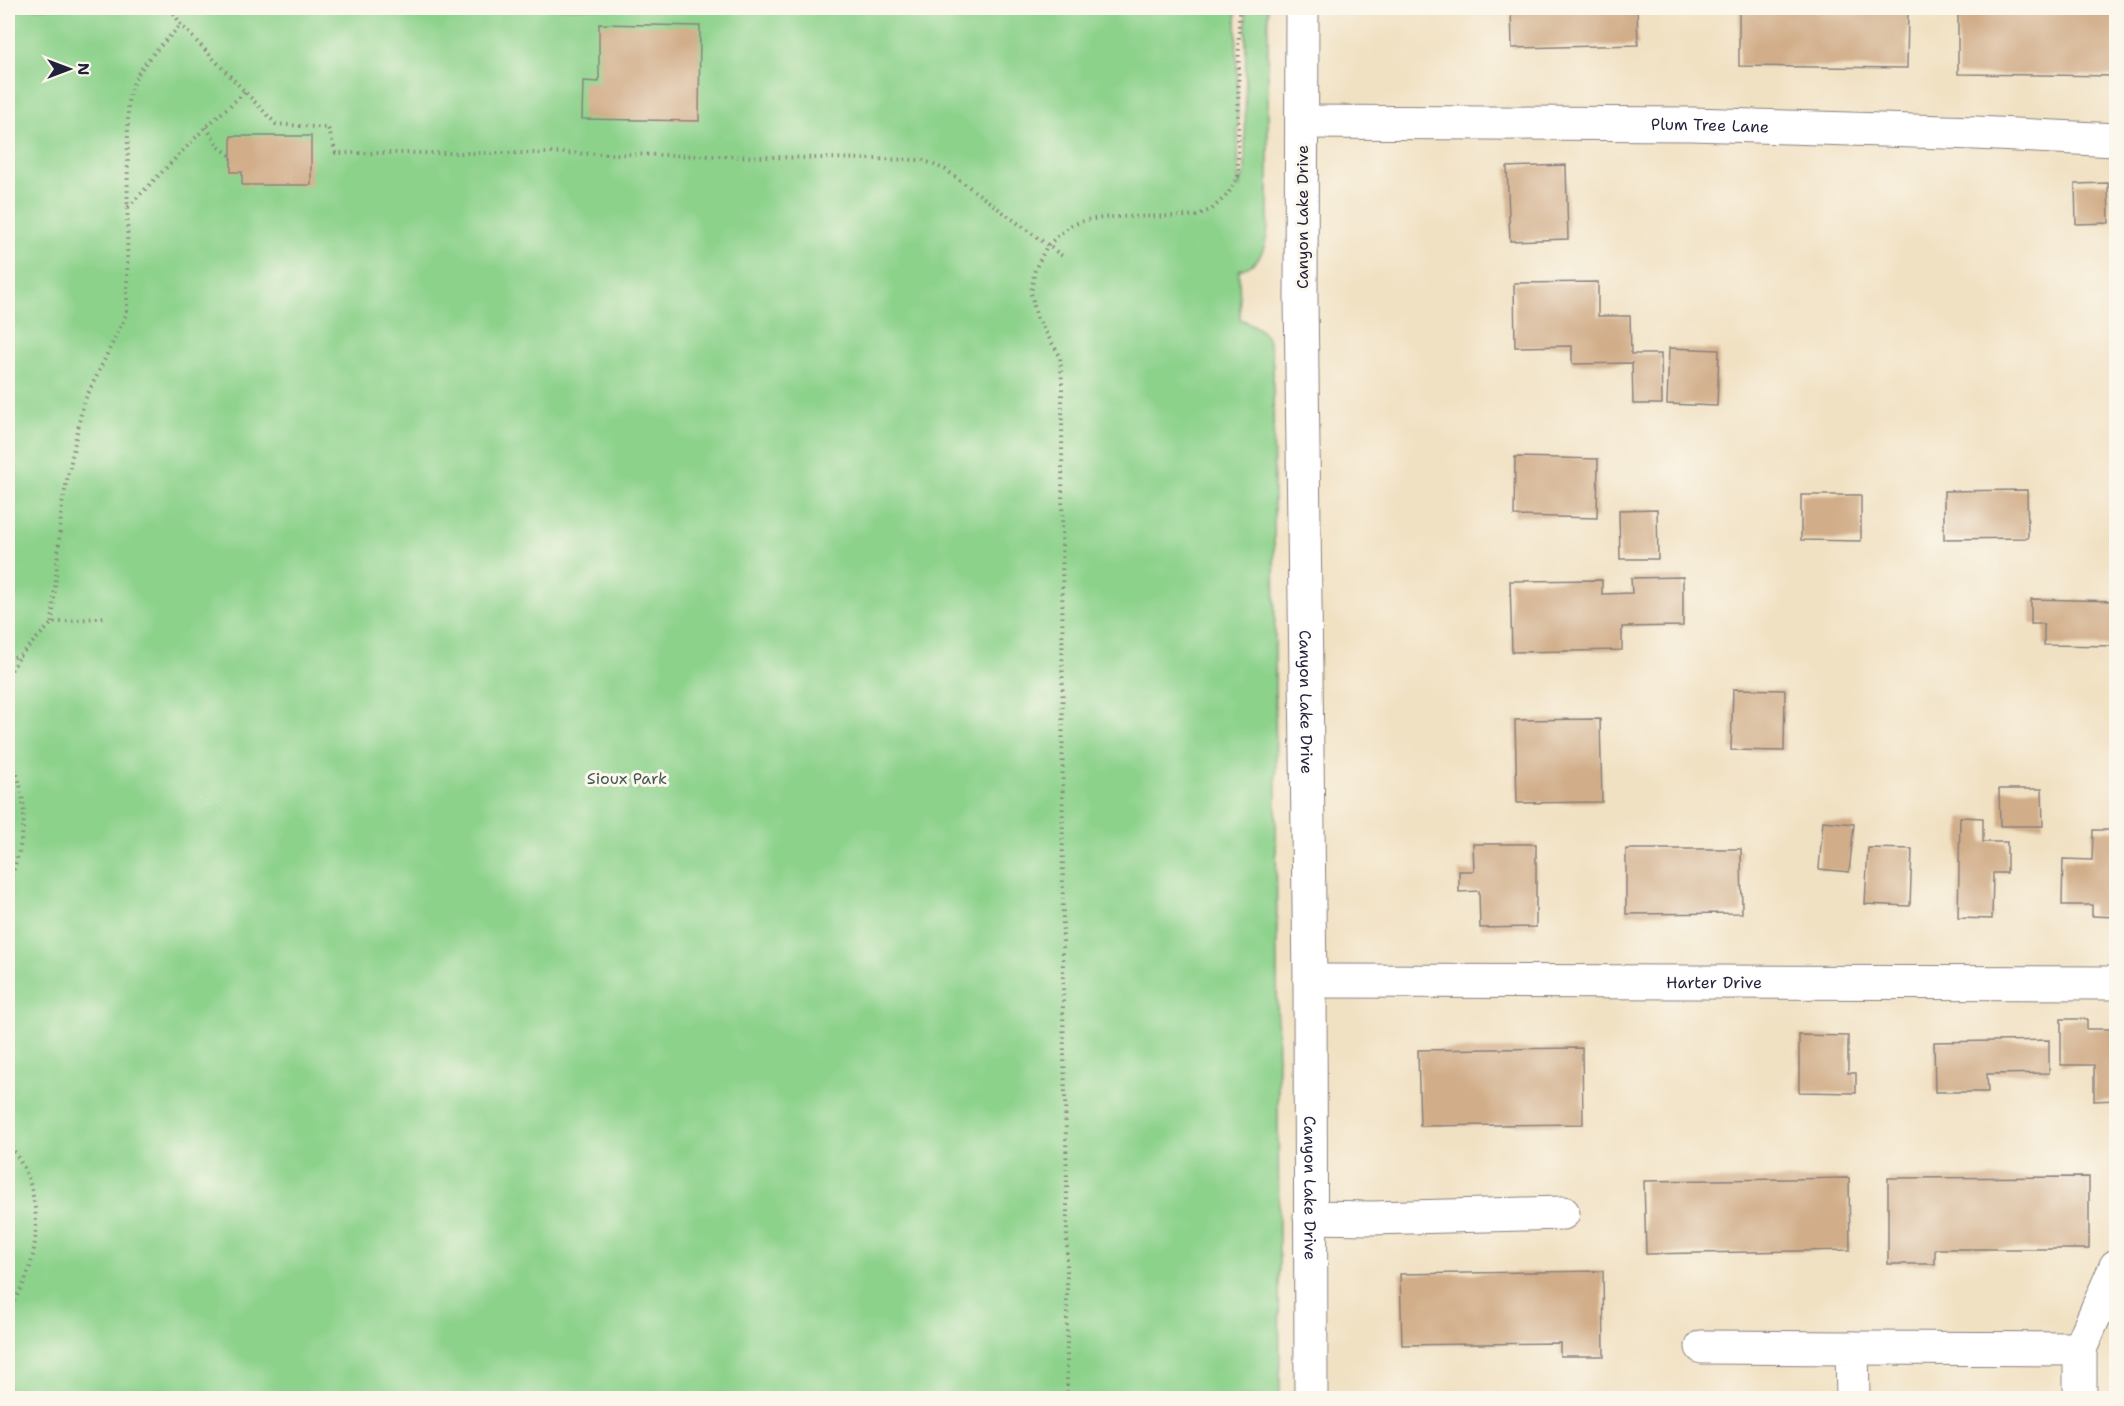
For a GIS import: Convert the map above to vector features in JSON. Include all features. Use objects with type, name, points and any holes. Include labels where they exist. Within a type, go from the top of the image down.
[{"type":"street","name":"Canyon Lake Drive","points":[[1302,8],[1302,320],[1310,981],[1311,1398]]},
{"type":"street","name":"Plum Tree Lane","points":[[1302,122],[1692,124],[2116,140]]},
{"type":"street","name":"Harter Drive","points":[[1310,981],[2116,983]]},
{"type":"street","points":[[1310,1217],[1371,1218],[1563,1213]]},
{"type":"street","points":[[2080,1398],[2080,1349],[2116,1266]]},
{"type":"street","points":[[1702,1347],[2080,1349]]},
{"type":"street","points":[[1852,1348],[1853,1398]]},
{"type":"path","points":[[171,8],[181,25],[276,124],[328,128],[336,153],[560,153],[923,160],[946,170],[1065,258]]},
{"type":"path","points":[[1067,1398],[1067,1182],[1063,1009],[1062,381],[1059,356],[1036,318],[1031,293],[1035,269],[1047,246],[1069,226],[1086,220],[1196,216],[1212,209],[1228,194],[1238,176],[1239,8]]},
{"type":"path","points":[[52,623],[62,505],[83,404],[127,313],[128,103],[130,89],[135,77],[146,62],[181,25]]},
{"type":"path","points":[[127,207],[246,91]]},
{"type":"path","points":[[207,127],[219,147],[231,156]]},
{"type":"path","points":[[8,675],[20,655],[52,623],[104,617]]},
{"type":"path","points":[[8,659],[20,655]]},
{"type":"path","points":[[8,752],[18,773],[25,804],[21,846],[10,874],[8,887]]},
{"type":"path","points":[[8,1141],[25,1170],[33,1199],[36,1234],[30,1269],[16,1299],[8,1308]]},
{"type":"green space","name":"Sioux Park","points":[[8,8],[1236,8],[1239,188],[1245,171],[1246,8],[1268,8],[1268,227],[1261,254],[1253,264],[1239,270],[1240,319],[1257,327],[1266,336],[1271,348],[1273,366],[1280,1398],[8,1398]]},
{"type":"building","points":[[1511,8],[1637,8],[1638,45],[1512,48]]},
{"type":"building","points":[[1739,8],[1908,8],[1907,68],[1739,66]]},
{"type":"building","points":[[1958,9],[2116,11],[2116,76],[1958,74]]},
{"type":"building","points":[[599,24],[700,26],[699,121],[582,119],[583,81],[599,82]]},
{"type":"building","points":[[231,136],[311,136],[311,185],[242,185],[242,172],[231,172]]},
{"type":"building","points":[[1566,165],[1568,239],[1510,241],[1507,167]]},
{"type":"building","points":[[2108,183],[2109,223],[2076,224],[2075,184]]},
{"type":"building","points":[[1598,282],[1598,316],[1630,316],[1631,354],[1661,354],[1662,404],[1633,404],[1632,363],[1572,364],[1572,346],[1515,347],[1514,283]]},
{"type":"building","points":[[1669,348],[1719,350],[1717,406],[1667,404]]},
{"type":"building","points":[[1515,457],[1598,459],[1597,518],[1514,516]]},
{"type":"building","points":[[2027,490],[2028,538],[1944,539],[1944,491]]},
{"type":"building","points":[[1801,495],[1861,495],[1861,541],[1801,540]]},
{"type":"building","points":[[1657,509],[1658,559],[1620,559],[1619,510]]},
{"type":"building","points":[[1683,577],[1683,626],[1622,627],[1622,650],[1512,652],[1510,581],[1602,580],[1602,594],[1632,593],[1631,578]]},
{"type":"building","points":[[2031,599],[2116,601],[2116,646],[2044,645],[2044,624],[2031,624]]},
{"type":"building","points":[[1733,689],[1785,690],[1784,751],[1731,750]]},
{"type":"building","points":[[1600,719],[1602,802],[1517,803],[1515,720]]},
{"type":"building","points":[[1999,789],[2042,789],[2043,826],[2000,826]]},
{"type":"building","points":[[1960,817],[1983,818],[1983,842],[2007,842],[2007,873],[1993,873],[1992,919],[1958,918]]},
{"type":"building","points":[[1823,821],[1854,824],[1849,872],[1819,869]]},
{"type":"building","points":[[2093,830],[2116,830],[2116,917],[2092,916],[2092,905],[2062,905],[2063,859],[2092,860]]},
{"type":"building","points":[[1473,844],[1536,844],[1536,927],[1480,928],[1479,891],[1459,892],[1459,871],[1474,871]]},
{"type":"building","points":[[1868,848],[1912,849],[1910,906],[1865,904]]},
{"type":"building","points":[[1626,849],[1741,849],[1742,913],[1626,914]]},
{"type":"building","points":[[2061,1019],[2087,1019],[2087,1029],[2116,1029],[2116,1100],[2094,1101],[2094,1065],[2061,1065]]},
{"type":"building","points":[[1799,1035],[1848,1036],[1848,1073],[1856,1073],[1856,1093],[1799,1092]]},
{"type":"building","points":[[2049,1040],[2049,1073],[1987,1074],[1988,1092],[1935,1092],[1934,1042]]},
{"type":"building","points":[[1582,1048],[1583,1124],[1420,1126],[1418,1050]]},
{"type":"building","points":[[2089,1177],[2089,1249],[1935,1249],[1935,1264],[1888,1264],[1888,1178]]},
{"type":"building","points":[[1849,1178],[1850,1250],[1646,1254],[1644,1181]]},
{"type":"building","points":[[1603,1271],[1604,1356],[1560,1356],[1560,1343],[1402,1345],[1400,1274]]}]
